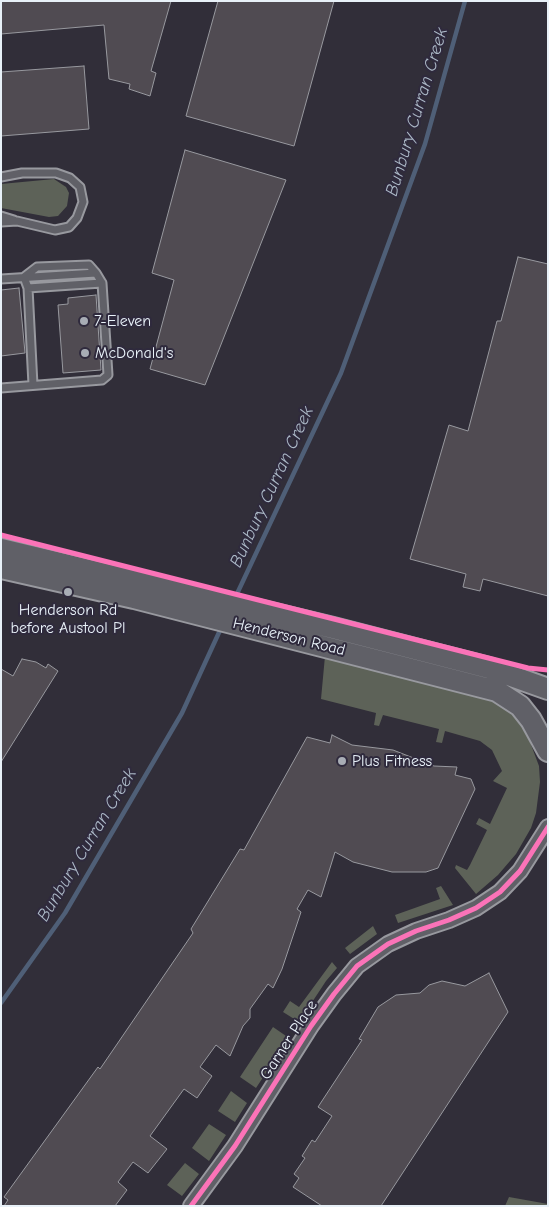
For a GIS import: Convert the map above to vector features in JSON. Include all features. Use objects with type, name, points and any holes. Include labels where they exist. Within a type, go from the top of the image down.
[{"type":"main road","name":"Henderson Road","points":[[1,549],[138,590],[329,637],[489,668],[548,689]]},
{"type":"main road","name":"Henderson Road","points":[[1,568],[138,590]]},
{"type":"main road","name":"Henderson Road","points":[[329,637],[497,691],[520,706],[531,720],[548,749]]},
{"type":"main road","points":[[489,668],[548,676]]},
{"type":"main road","points":[[548,730],[548,749]]},
{"type":"street","name":"Garner Place","points":[[191,1206],[236,1146],[311,1026],[357,966],[388,944],[476,908],[500,892],[520,871],[548,827]]},
{"type":"lane","points":[[1,177],[22,173],[56,173],[70,178],[80,188],[83,202],[77,218],[69,227],[54,230],[1,216]]},
{"type":"lane","points":[[1,222],[17,221]]},
{"type":"lane","points":[[1,279],[96,273],[102,283],[108,375],[106,379],[1,388]]},
{"type":"lane","points":[[24,277],[28,288],[33,385]]},
{"type":"lane","points":[[28,288],[102,283]]},
{"type":"shaded area","points":[[54,179],[66,187],[69,193],[67,206],[58,216],[49,217],[1,208],[1,184]]},
{"type":"shaded area","points":[[325,656],[490,698],[516,715],[524,726],[539,766],[540,782],[536,813],[531,828],[516,854],[498,875],[476,894],[455,868],[456,865],[467,870],[487,830],[476,824],[479,818],[490,824],[507,788],[493,781],[502,771],[492,750],[480,741],[445,731],[442,743],[436,742],[439,729],[383,715],[379,726],[374,725],[376,713],[321,699]]},
{"type":"shaded area","points":[[441,886],[453,905],[398,923],[395,915],[440,899],[436,888]]},
{"type":"shaded area","points":[[373,926],[377,934],[350,954],[345,948]]},
{"type":"shaded area","points":[[332,962],[337,968],[326,981],[299,1022],[283,1012],[290,1001],[299,1007]]},
{"type":"shaded area","points":[[273,1027],[289,1038],[256,1088],[240,1077]]},
{"type":"shaded area","points":[[231,1091],[247,1103],[235,1122],[218,1111]]},
{"type":"shaded area","points":[[209,1124],[226,1135],[209,1161],[192,1148]]},
{"type":"shaded area","points":[[185,1163],[199,1174],[182,1196],[167,1185]]},
{"type":"shaded area","points":[[509,1197],[548,1204],[548,1206],[505,1206]]},
{"type":"building","points":[[1,1],[171,1],[151,71],[156,73],[150,96],[129,89],[130,84],[109,79],[104,25],[1,34]]},
{"type":"building","points":[[218,1],[334,1],[294,146],[186,116]]},
{"type":"building","points":[[84,66],[89,129],[1,136],[1,72]]},
{"type":"building","points":[[185,150],[286,180],[205,385],[150,369],[174,280],[152,273]]},
{"type":"building","points":[[518,257],[548,264],[548,596],[483,579],[480,591],[463,587],[466,574],[410,559],[449,425],[468,431],[497,321],[501,321]]},
{"type":"building","points":[[19,288],[25,353],[1,356],[1,290]]},
{"type":"building","points":[[96,295],[101,370],[63,373],[58,305],[68,304],[68,298]]},
{"type":"building","points":[[22,659],[36,662],[46,668],[48,664],[58,671],[1,762],[1,669],[13,676]]},
{"type":"building","points":[[332,735],[352,745],[393,750],[434,766],[457,767],[455,775],[471,779],[475,789],[438,868],[426,872],[392,872],[353,862],[335,852],[321,897],[308,890],[297,909],[301,912],[282,969],[273,988],[268,984],[250,1009],[250,1018],[243,1026],[230,1056],[216,1045],[200,1067],[212,1076],[197,1098],[184,1089],[150,1136],[167,1149],[148,1173],[133,1162],[118,1182],[127,1190],[115,1206],[4,1206],[8,1200],[4,1197],[98,1067],[100,1069],[193,933],[191,929],[240,849],[244,850],[307,737],[330,743]]},
{"type":"building","points":[[489,973],[508,1012],[381,1206],[322,1206],[293,1187],[299,1178],[294,1174],[305,1158],[302,1156],[312,1140],[315,1142],[332,1116],[318,1107],[362,1040],[359,1039],[378,1007],[396,995],[420,993],[429,985],[442,981],[465,986]]},
{"type":"waterway","name":"Bunbury Curran Creek","points":[[235,598],[341,373],[425,144],[465,1]]},
{"type":"waterway","name":"Bunbury Curran Creek","points":[[1,1003],[65,913],[182,713],[222,626]]},
{"type":"cycle path","points":[[1,535],[528,668],[548,670]]},
{"type":"cycle path","points":[[191,1206],[235,1146],[311,1026],[357,966],[388,944],[476,908],[500,892],[520,871],[548,827]]},
{"type":"place","name":"7-Eleven","points":[[84,321]]},
{"type":"place","name":"McDonald's","points":[[85,353]]},
{"type":"place","name":"Henderson Rd before Austool Pl","points":[[68,592]]},
{"type":"place","name":"Plus Fitness","points":[[342,761]]}]
